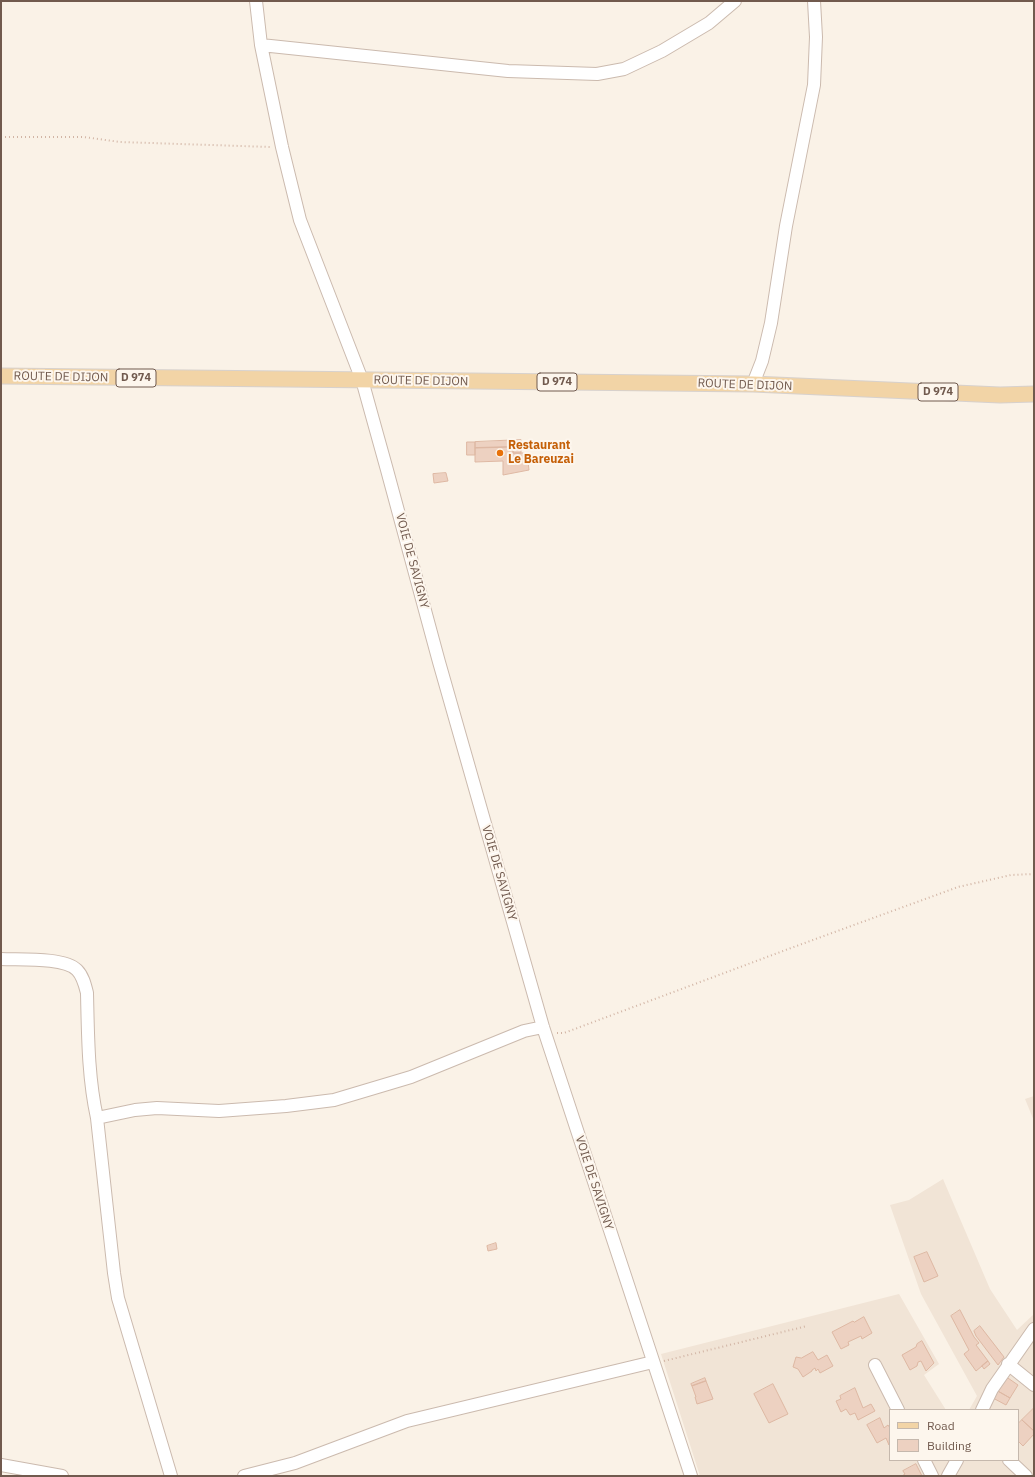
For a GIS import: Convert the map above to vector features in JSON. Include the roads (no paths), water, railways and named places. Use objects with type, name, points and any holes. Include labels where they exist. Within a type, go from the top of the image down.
[{"type":"main road","name":"ROUTE DE DIJON","points":[[1,376],[753,384],[1000,395],[1034,394]]},
{"type":"street","name":"VOIE DE SAVIGNY","points":[[256,1],[261,45],[282,147],[300,220],[362,380],[439,662],[543,1027],[691,1476]]},
{"type":"street","points":[[261,45],[508,71],[597,74],[624,69],[657,54],[709,23],[735,1]]},
{"type":"street","points":[[753,384],[762,361],[772,323],[786,226],[812,92],[816,55],[814,1]]},
{"type":"street","points":[[1,959],[64,963],[78,971],[85,982],[87,993],[89,1064],[92,1095],[97,1118],[118,1298],[171,1476]]},
{"type":"street","points":[[97,1118],[135,1110],[157,1108],[219,1111],[286,1106],[334,1100],[411,1077],[524,1031],[543,1027]]},
{"type":"street","points":[[982,1409],[992,1389],[1008,1364],[1034,1329]]},
{"type":"street","points":[[244,1476],[295,1463],[407,1420],[653,1362]]},
{"type":"street","points":[[1008,1364],[1034,1385]]},
{"type":"street","points":[[875,1365],[897,1409]]},
{"type":"street","points":[[924,1461],[932,1476]]},
{"type":"street","points":[[948,1476],[956,1461]]},
{"type":"street","points":[[1010,1461],[1026,1476]]},
{"type":"street","points":[[1,1465],[62,1476]]},
{"type":"place","name":"Restaurant Le Bareuzai","points":[[500,453]]}]
